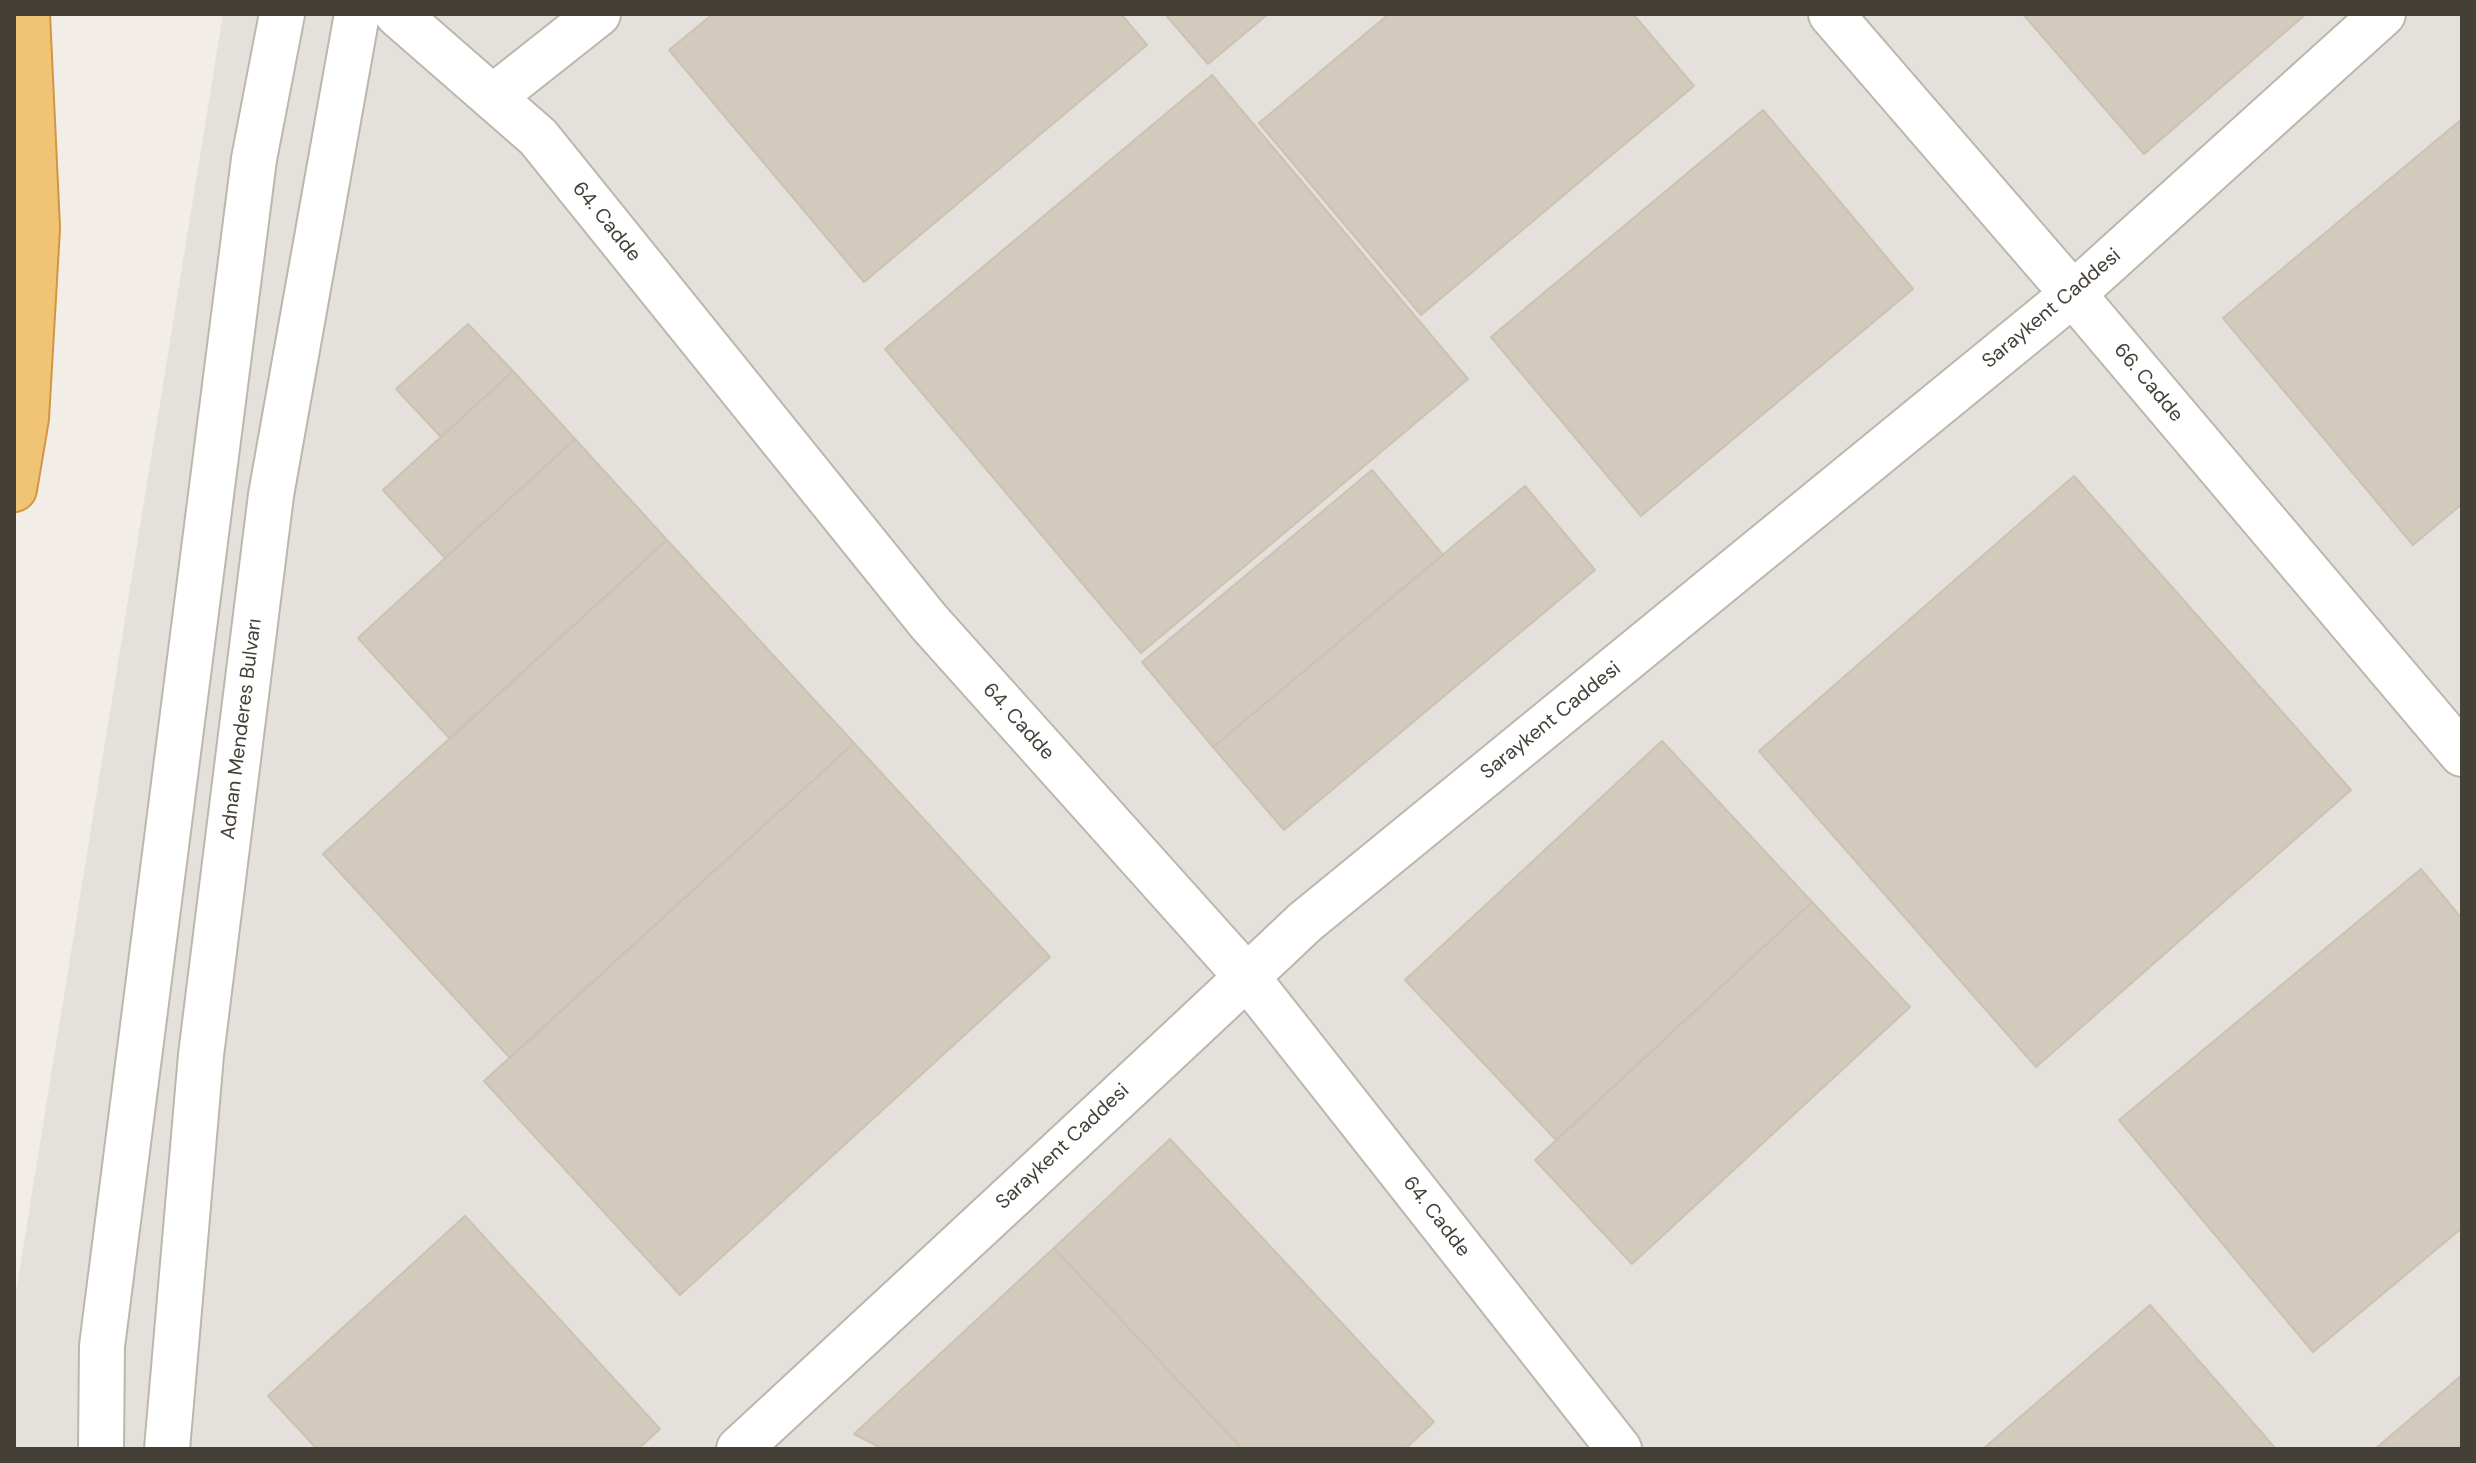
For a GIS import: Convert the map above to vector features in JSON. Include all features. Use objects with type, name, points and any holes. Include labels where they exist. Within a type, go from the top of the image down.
[{"type":"highway","points":[[14,489],[26,418],[37,228],[27,14]]},
{"type":"street","points":[[101,1449],[102,1346],[252,175],[282,14]]},
{"type":"street","name":"Adnan Menderes Bulvarı","points":[[167,1449],[201,1055],[271,495],[357,14]]},
{"type":"street","name":"64. Cadde","points":[[397,14],[538,137],[929,622],[1247,977],[1619,1449]]},
{"type":"street","points":[[493,97],[598,14]]},
{"type":"street","name":"66. Cadde","points":[[1831,14],[2073,294],[2462,754]]},
{"type":"street","name":"Saraykent Caddesi","points":[[739,1449],[1305,922],[2073,294],[2383,14]]},
{"type":"shaded area","points":[[223,14],[2462,14],[2462,1449],[14,1449],[14,1304]]},
{"type":"building","points":[[713,14],[1121,14],[1147,45],[864,282],[669,50]]},
{"type":"building","points":[[1165,14],[1268,14],[1208,64]]},
{"type":"building","points":[[1389,14],[1633,14],[1694,86],[1421,315],[1259,123]]},
{"type":"building","points":[[2023,14],[2306,14],[2144,154]]},
{"type":"building","points":[[1212,75],[1468,379],[1141,653],[885,349]]},
{"type":"building","points":[[1763,110],[1913,289],[1641,516],[1491,337]]},
{"type":"building","points":[[2462,119],[2462,504],[2413,545],[2223,318]]},
{"type":"building","points":[[468,324],[513,371],[441,437],[396,389]]},
{"type":"building","points":[[513,371],[575,439],[445,558],[383,490]]},
{"type":"building","points":[[575,439],[667,540],[450,739],[358,638]]},
{"type":"building","points":[[1372,470],[1443,555],[1213,747],[1142,662]]},
{"type":"building","points":[[2074,476],[2351,790],[2036,1067],[1759,751]]},
{"type":"building","points":[[1525,486],[1595,570],[1284,830],[1213,747]]},
{"type":"building","points":[[667,540],[854,743],[510,1058],[323,854]]},
{"type":"building","points":[[1662,741],[1812,902],[1556,1140],[1405,980]]},
{"type":"building","points":[[854,743],[1050,957],[680,1295],[484,1081]]},
{"type":"building","points":[[2421,869],[2462,919],[2462,1228],[2313,1352],[2119,1120]]},
{"type":"building","points":[[1812,902],[1910,1007],[1632,1264],[1535,1160]]},
{"type":"building","points":[[1170,1139],[1434,1422],[1405,1449],[1242,1449],[1054,1248]]},
{"type":"building","points":[[465,1216],[660,1429],[638,1449],[317,1449],[268,1396]]},
{"type":"building","points":[[1054,1248],[1242,1449],[883,1449],[854,1434]]},
{"type":"building","points":[[2150,1305],[2276,1449],[1983,1449]]},
{"type":"building","points":[[2462,1375],[2462,1449],[2375,1449]]}]
